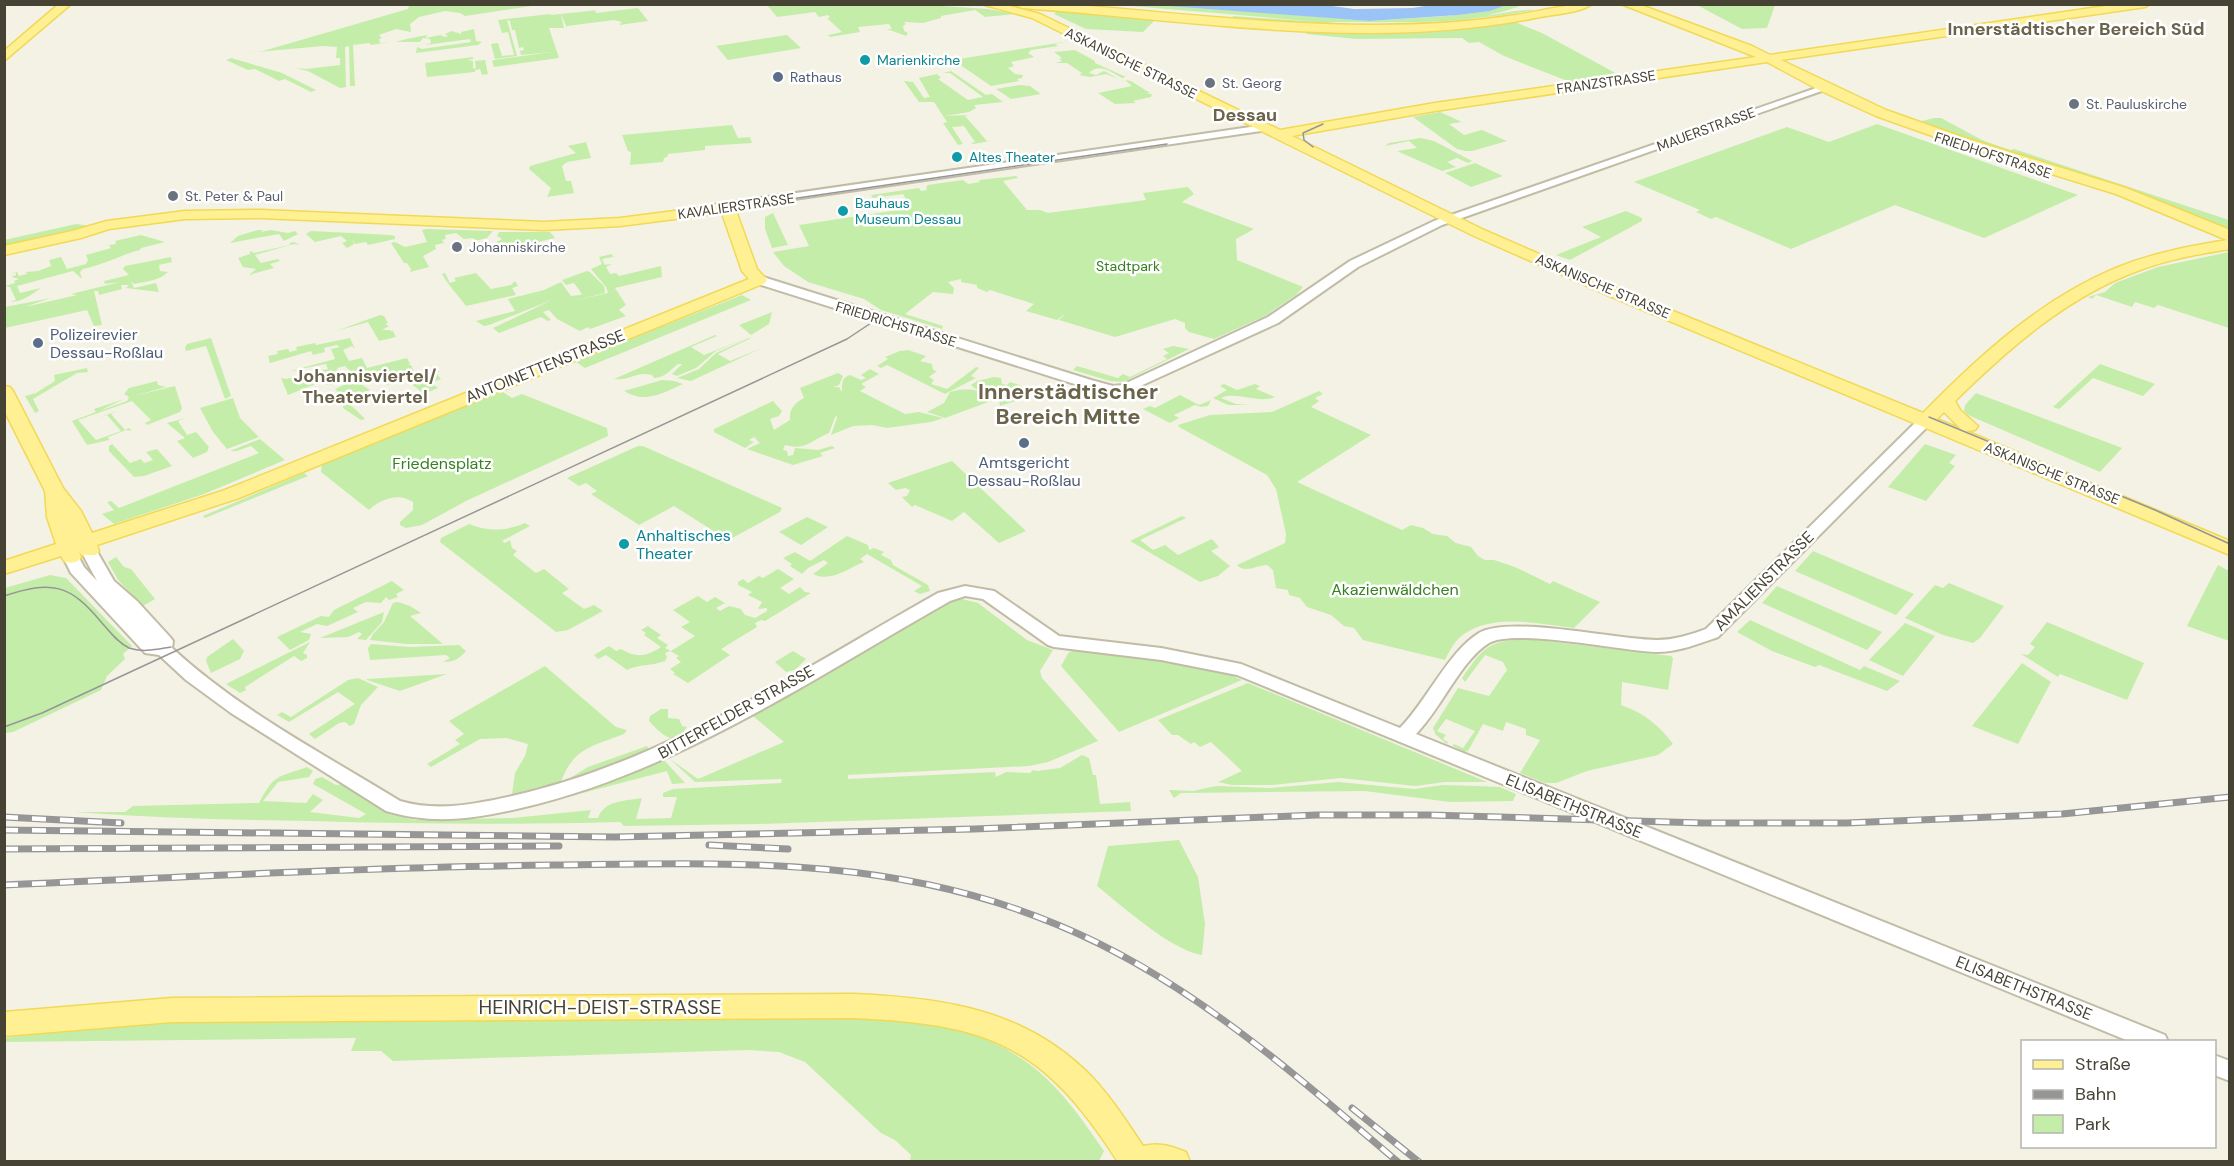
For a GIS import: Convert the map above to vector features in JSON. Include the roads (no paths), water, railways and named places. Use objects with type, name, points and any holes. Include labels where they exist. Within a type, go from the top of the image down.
[{"type":"main road","points":[[4,58],[66,4]]},
{"type":"main road","name":"ASKANISCHE STRASSE","points":[[986,4],[1031,8],[1272,130],[1618,294],[1935,411],[2229,535]]},
{"type":"main road","points":[[1004,4],[1049,10],[1060,8],[1271,27],[1368,30],[1492,22],[1587,4]]},
{"type":"main road","points":[[1075,4],[1265,23],[1372,26],[1482,20],[1568,4]]},
{"type":"main road","points":[[1614,4],[1640,10]]},
{"type":"main road","points":[[1626,4],[1640,10]]},
{"type":"main road","points":[[1933,33],[2111,4]]},
{"type":"main road","points":[[1933,33],[2145,4]]},
{"type":"main road","name":"ASKANISCHE STRASSE","points":[[1031,8],[1246,126],[1272,130]]},
{"type":"main road","name":"FRIEDHOFSTRASSE","points":[[1640,10],[1717,39],[1740,45],[1821,89],[1910,128],[2123,197],[2228,239]]},
{"type":"main road","name":"FRANZSTRASSE","points":[[1272,130],[1933,33]]},
{"type":"main road","name":"FRANZSTRASSE","points":[[1272,130],[1290,133],[1319,129],[1435,107],[1761,58]]},
{"type":"main road","points":[[1310,142],[1306,135],[1319,129]]},
{"type":"main road","name":"ASKANISCHE STRASSE","points":[[1290,133],[1456,216]]},
{"type":"main road","points":[[723,207],[750,271],[759,280]]},
{"type":"main road","name":"KAVALIERSTRASSE","points":[[93,227],[197,212],[544,226],[620,222],[723,207]]},
{"type":"main road","points":[[4,238],[80,222],[93,227]]},
{"type":"main road","points":[[4,251],[93,227]]},
{"type":"main road","name":"AMALIENSTRASSE","points":[[1935,411],[1976,370],[2052,308],[2107,277],[2228,239]]},
{"type":"main road","name":"ANTOINETTENSTRASSE","points":[[4,568],[163,526],[221,502],[232,494],[759,280]]},
{"type":"main road","points":[[4,391],[55,491],[55,512],[78,550]]},
{"type":"main road","name":"ASKANISCHE STRASSE","points":[[1935,411],[2118,500],[2229,549]]},
{"type":"main road","name":"ANTOINETTENSTRASSE","points":[[4,579],[78,550]]},
{"type":"main road","name":"HEINRICH-DEIST-STRASSE","points":[[4,1024],[172,1010],[854,1006],[914,1008],[950,1013],[993,1026],[1028,1042],[1073,1076],[1093,1098],[1137,1161]]},
{"type":"main road","points":[[1137,1161],[1155,1157],[1175,1161]]},
{"type":"street","name":"MAUERSTRASSE","points":[[1113,390],[1136,386],[1273,320],[1354,264],[1391,244],[1456,216],[1821,89]]},
{"type":"street","name":"KAVALIERSTRASSE","points":[[723,207],[1246,126]]},
{"type":"street","name":"KAVALIERSTRASSE","points":[[723,207],[1272,130]]},
{"type":"street","name":"FRIEDRICHSTRASSE","points":[[759,280],[779,289],[1113,390]]},
{"type":"street","name":"AMALIENSTRASSE","points":[[1403,736],[1422,717],[1469,649],[1487,636],[1522,632],[1658,646],[1685,643],[1712,633],[1935,411]]},
{"type":"street","name":"BITTERFELDER STRASSE","points":[[78,550],[77,569],[151,649],[163,649],[185,671],[237,709],[393,806],[425,814],[446,814],[534,799],[629,768],[704,733],[944,597],[964,591],[988,595]]},
{"type":"street","name":"ELISABETHSTRASSE","points":[[988,595],[1053,641],[1161,654],[1241,670],[2155,1040]]},
{"type":"water","points":[[1318,4],[1354,9],[1413,8],[1437,4],[1507,5],[1490,11],[1458,15],[1369,21],[1156,5]]},
{"type":"tram line","points":[[1313,147],[1304,140],[1303,133],[1323,124]]},
{"type":"tram line","points":[[791,199],[1167,144]]},
{"type":"tram line","points":[[4,727],[42,713],[847,339],[871,323]]},
{"type":"tram line","points":[[1929,417],[2155,510],[2230,544]]},
{"type":"tram line","points":[[4,596],[35,588],[59,589],[80,600],[114,637],[129,648],[156,650],[171,647]]},
{"type":"railway","points":[[4,830],[615,837],[974,829],[1317,815],[1429,815],[1703,823],[1846,823],[2062,814],[2230,797]]},
{"type":"railway","points":[[4,817],[121,823]]},
{"type":"railway","points":[[709,845],[788,849]]},
{"type":"railway","points":[[4,849],[559,846]]},
{"type":"railway","points":[[4,885],[416,868],[684,864],[810,868],[872,875],[934,886],[996,902],[1058,925],[1151,972],[1237,1030],[1398,1162]]},
{"type":"railway","points":[[1352,1108],[1419,1162]]},
{"type":"place","name":"Marienkirche","points":[[865,60]]},
{"type":"place","name":"Rathaus","points":[[778,77]]},
{"type":"place","name":"St. Georg","points":[[1210,83]]},
{"type":"place","name":"St. Pauluskirche","points":[[2074,104]]},
{"type":"place","name":"Altes Theater","points":[[957,157]]},
{"type":"place","name":"St. Peter & Paul","points":[[173,196]]},
{"type":"place","name":"Bauhaus Museum Dessau","points":[[843,211]]},
{"type":"place","name":"Johanniskirche","points":[[457,247]]},
{"type":"place","name":"Polizeirevier Dessau-Roßlau","points":[[38,343]]},
{"type":"place","name":"Amtsgericht Dessau-Roßlau","points":[[1024,443]]},
{"type":"place","name":"Anhaltisches Theater","points":[[624,544]]},
{"type":"district","name":"Innerstädtischer Bereich Süd","points":[[2076,29]]},
{"type":"district","name":"Dessau","points":[[1245,115]]},
{"type":"district","name":"Johannisviertel/ Theaterviertel","points":[[365,386]]},
{"type":"district","name":"Innerstädtischer Bereich Mitte","points":[[1068,404]]},
{"type":"park label","name":"Stadtpark","points":[[1128,266]]},
{"type":"park label","name":"Friedensplatz","points":[[442,463]]},
{"type":"park label","name":"Akazienwäldchen","points":[[1395,589]]}]
